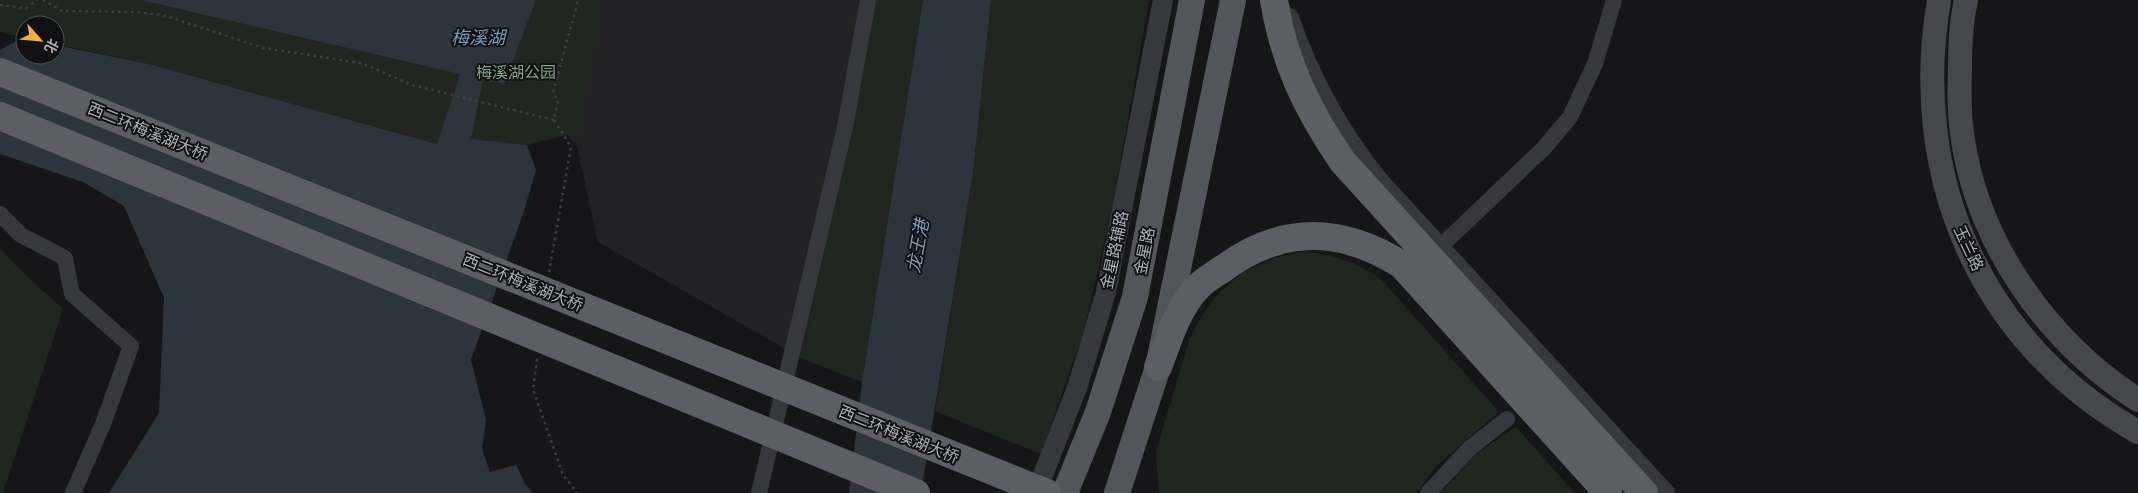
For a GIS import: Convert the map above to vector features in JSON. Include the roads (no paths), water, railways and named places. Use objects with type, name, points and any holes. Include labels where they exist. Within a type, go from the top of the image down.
[{"type":"highway","points":[[1274,0],[1282,42],[1294,78],[1326,136],[1343,162],[1644,493]]},
{"type":"highway","name":"西二环梅溪湖大桥","points":[[0,72],[1047,493]]},
{"type":"highway","points":[[0,116],[916,493]]},
{"type":"highway","points":[[1158,367],[1181,310],[1197,288],[1242,255],[1268,243],[1308,235],[1332,236],[1360,242],[1402,265],[1608,493]]},
{"type":"main road","name":"金星路","points":[[1065,493],[1098,412],[1135,297],[1192,0]]},
{"type":"main road","points":[[1118,493],[1158,367],[1233,0]]},
{"type":"main road","name":"玉兰路","points":[[1939,0],[1932,80],[1936,146],[1944,183],[1962,234],[1990,292],[2024,340],[2086,398],[2138,432]]},
{"type":"main road","name":"玉兰路","points":[[1966,0],[1960,51],[1959,86],[1963,140],[1972,179],[1992,233],[2012,272],[2035,307],[2095,370],[2138,400]]},
{"type":"street","points":[[759,493],[845,127],[868,0]]},
{"type":"street","name":"金星路辅路","points":[[1036,493],[1077,388],[1106,292],[1163,0]]},
{"type":"street","points":[[1283,0],[1307,67],[1338,127],[1378,180],[1440,247],[1554,382],[1665,493]]},
{"type":"street","points":[[1440,247],[1544,148],[1570,117],[1595,64],[1614,0]]},
{"type":"street","points":[[0,214],[21,235],[66,258],[72,294],[131,346],[103,424],[73,493]]},
{"type":"street","points":[[1428,493],[1470,448],[1507,419]]},
{"type":"water","name":"梅溪湖","points":[[141,0],[536,0],[504,84],[483,79],[471,139],[527,145],[536,170],[524,211],[471,360],[486,420],[482,449],[490,472],[516,465],[525,484],[533,493],[109,493],[159,413],[164,298],[124,206],[83,182],[0,154],[0,50],[15,42],[15,65],[65,65],[65,47],[149,64],[437,144],[460,74]]},
{"type":"water","name":"龙王港","points":[[923,0],[991,0],[973,173],[921,493],[849,493],[862,382]]},
{"type":"park label","name":"梅溪湖公园","points":[[516,72]]}]
